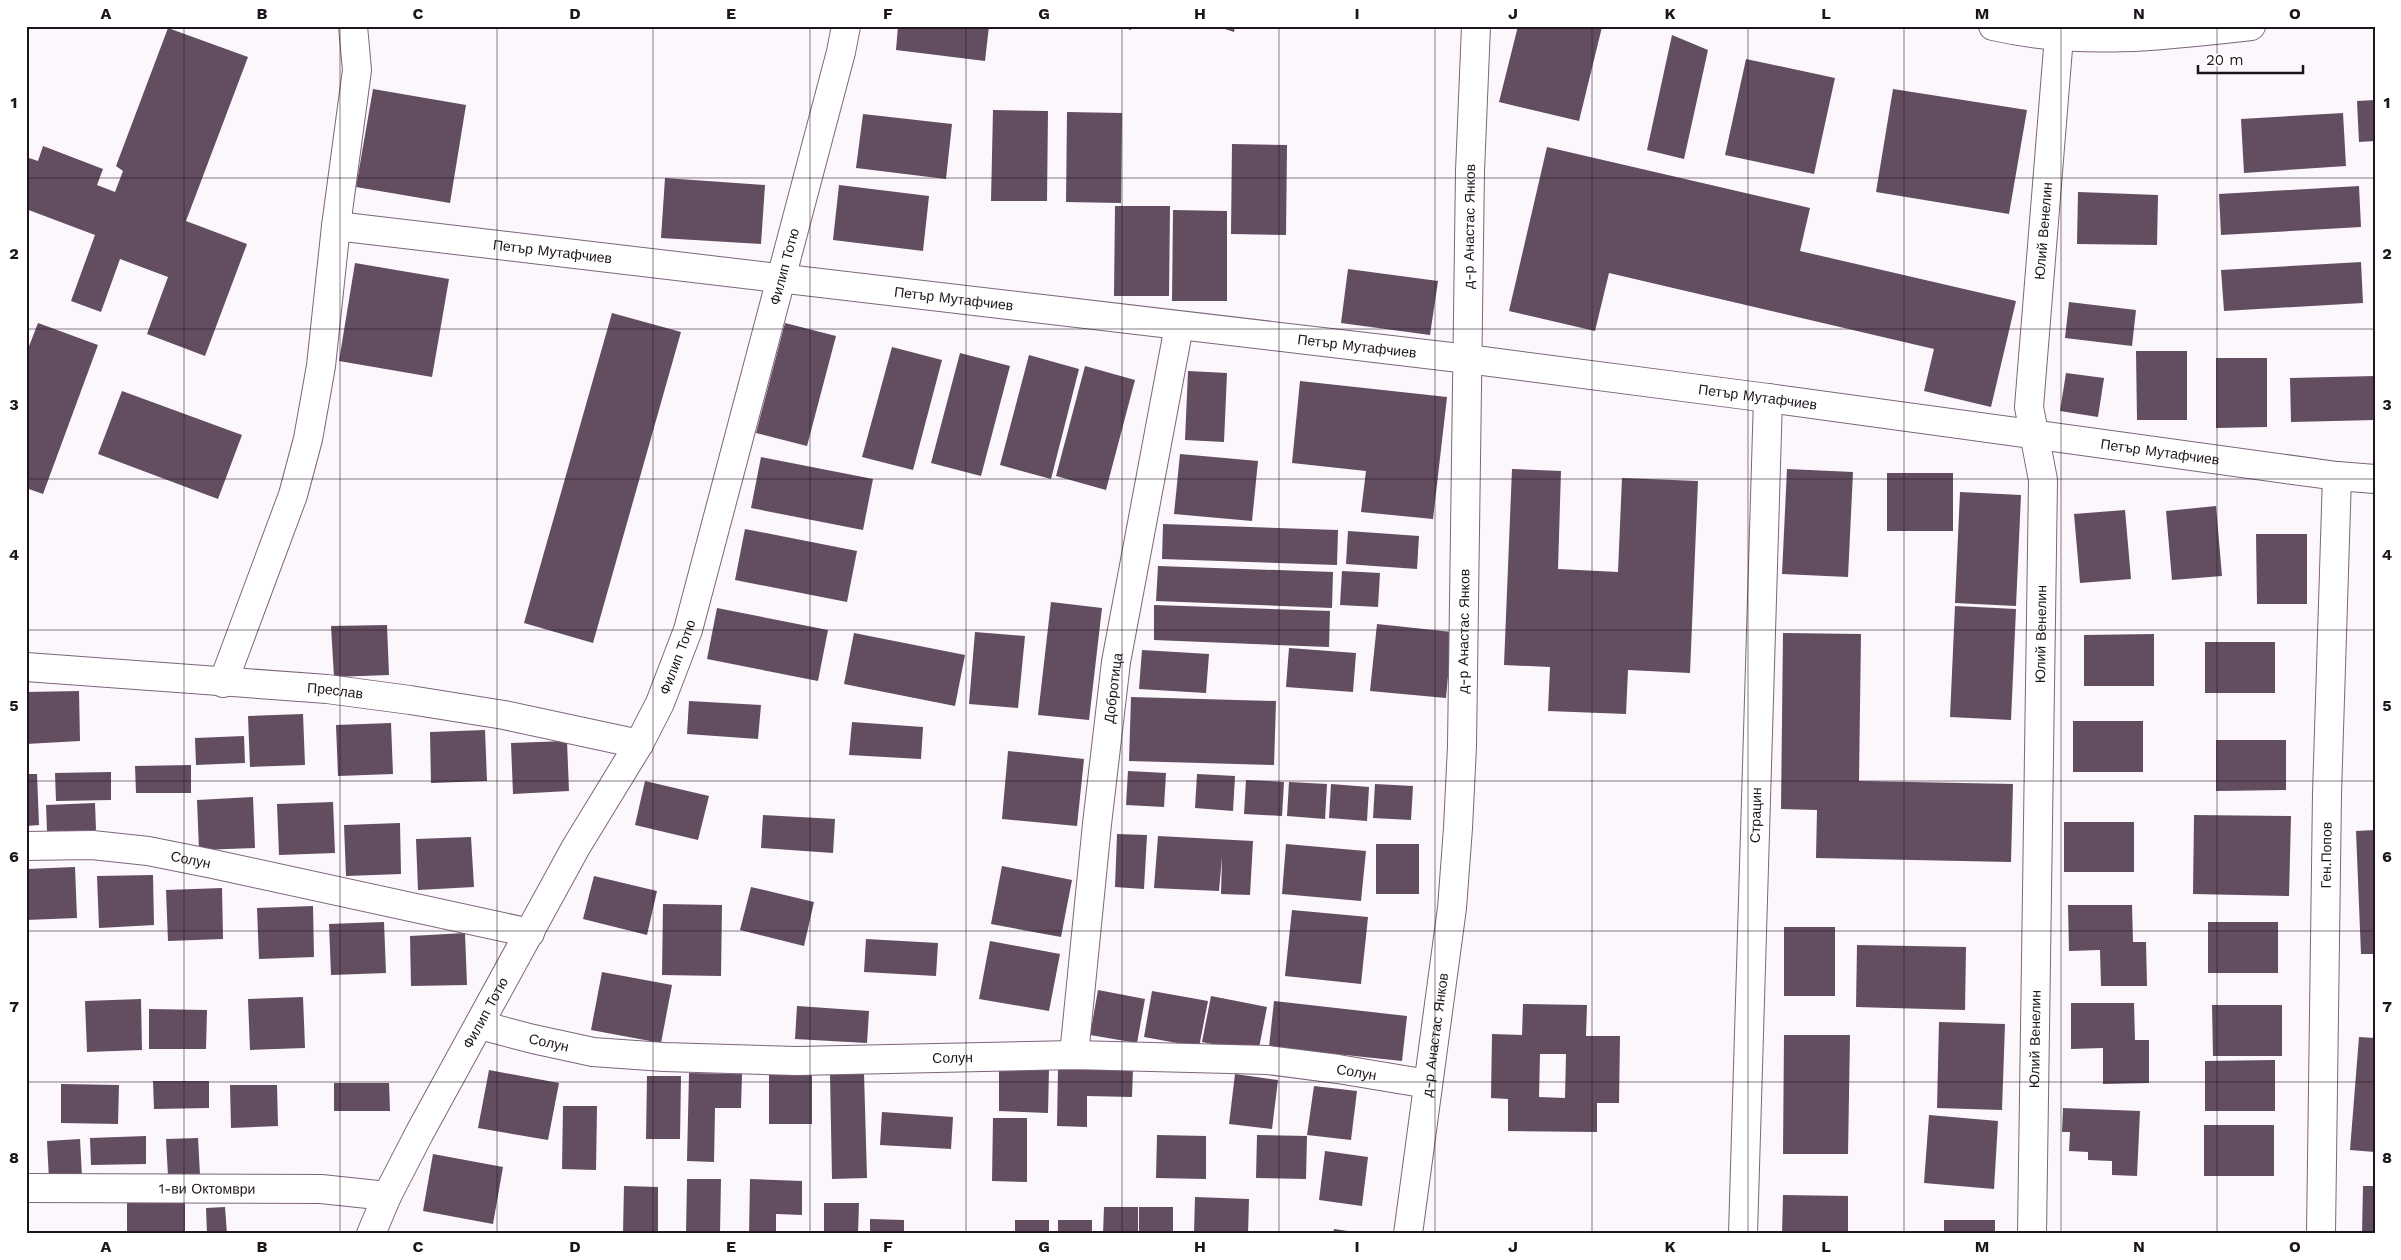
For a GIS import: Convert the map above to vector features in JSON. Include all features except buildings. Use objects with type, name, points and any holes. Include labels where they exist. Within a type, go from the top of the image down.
[{"type":"street","points":[[223,683],[293,495],[308,439],[321,366],[336,226],[357,70],[353,26]]},
{"type":"street","name":"Филип Тотю","points":[[371,1234],[387,1196],[576,847],[639,744],[668,685],[688,630],[842,52],[846,26]]},
{"type":"street","name":"д-р Анастас Янков","points":[[1408,1234],[1452,908],[1458,828],[1462,746],[1470,171],[1476,26]]},
{"type":"street","points":[[1993,26],[2059,36],[2117,39],[2250,26]]},
{"type":"street","name":"Юлий Венелин","points":[[2032,1234],[2043,480],[2029,407],[2059,36]]},
{"type":"street","name":"Петър Мутафчиев","points":[[336,226],[781,280],[1468,359],[2338,476],[2375,479]]},
{"type":"street","name":"Добротица","points":[[1074,1055],[1097,824],[1116,662],[1179,326]]},
{"type":"street","name":"Страцин","points":[[1743,1234],[1768,398]]},
{"type":"street","name":"Ген.Попов","points":[[2321,1234],[2327,794],[2338,476]]},
{"type":"street","name":"Преслав","points":[[26,667],[223,683],[327,689],[504,715],[639,744]]},
{"type":"street","name":"Солун","points":[[26,846],[92,845],[148,851],[530,933]]},
{"type":"street","name":"Солун","points":[[480,1025],[592,1052],[664,1057],[797,1061],[1074,1055],[1268,1060],[1428,1084]]},
{"type":"street","name":"1-ви Октомври","points":[[26,1188],[321,1189],[387,1196]]}]
